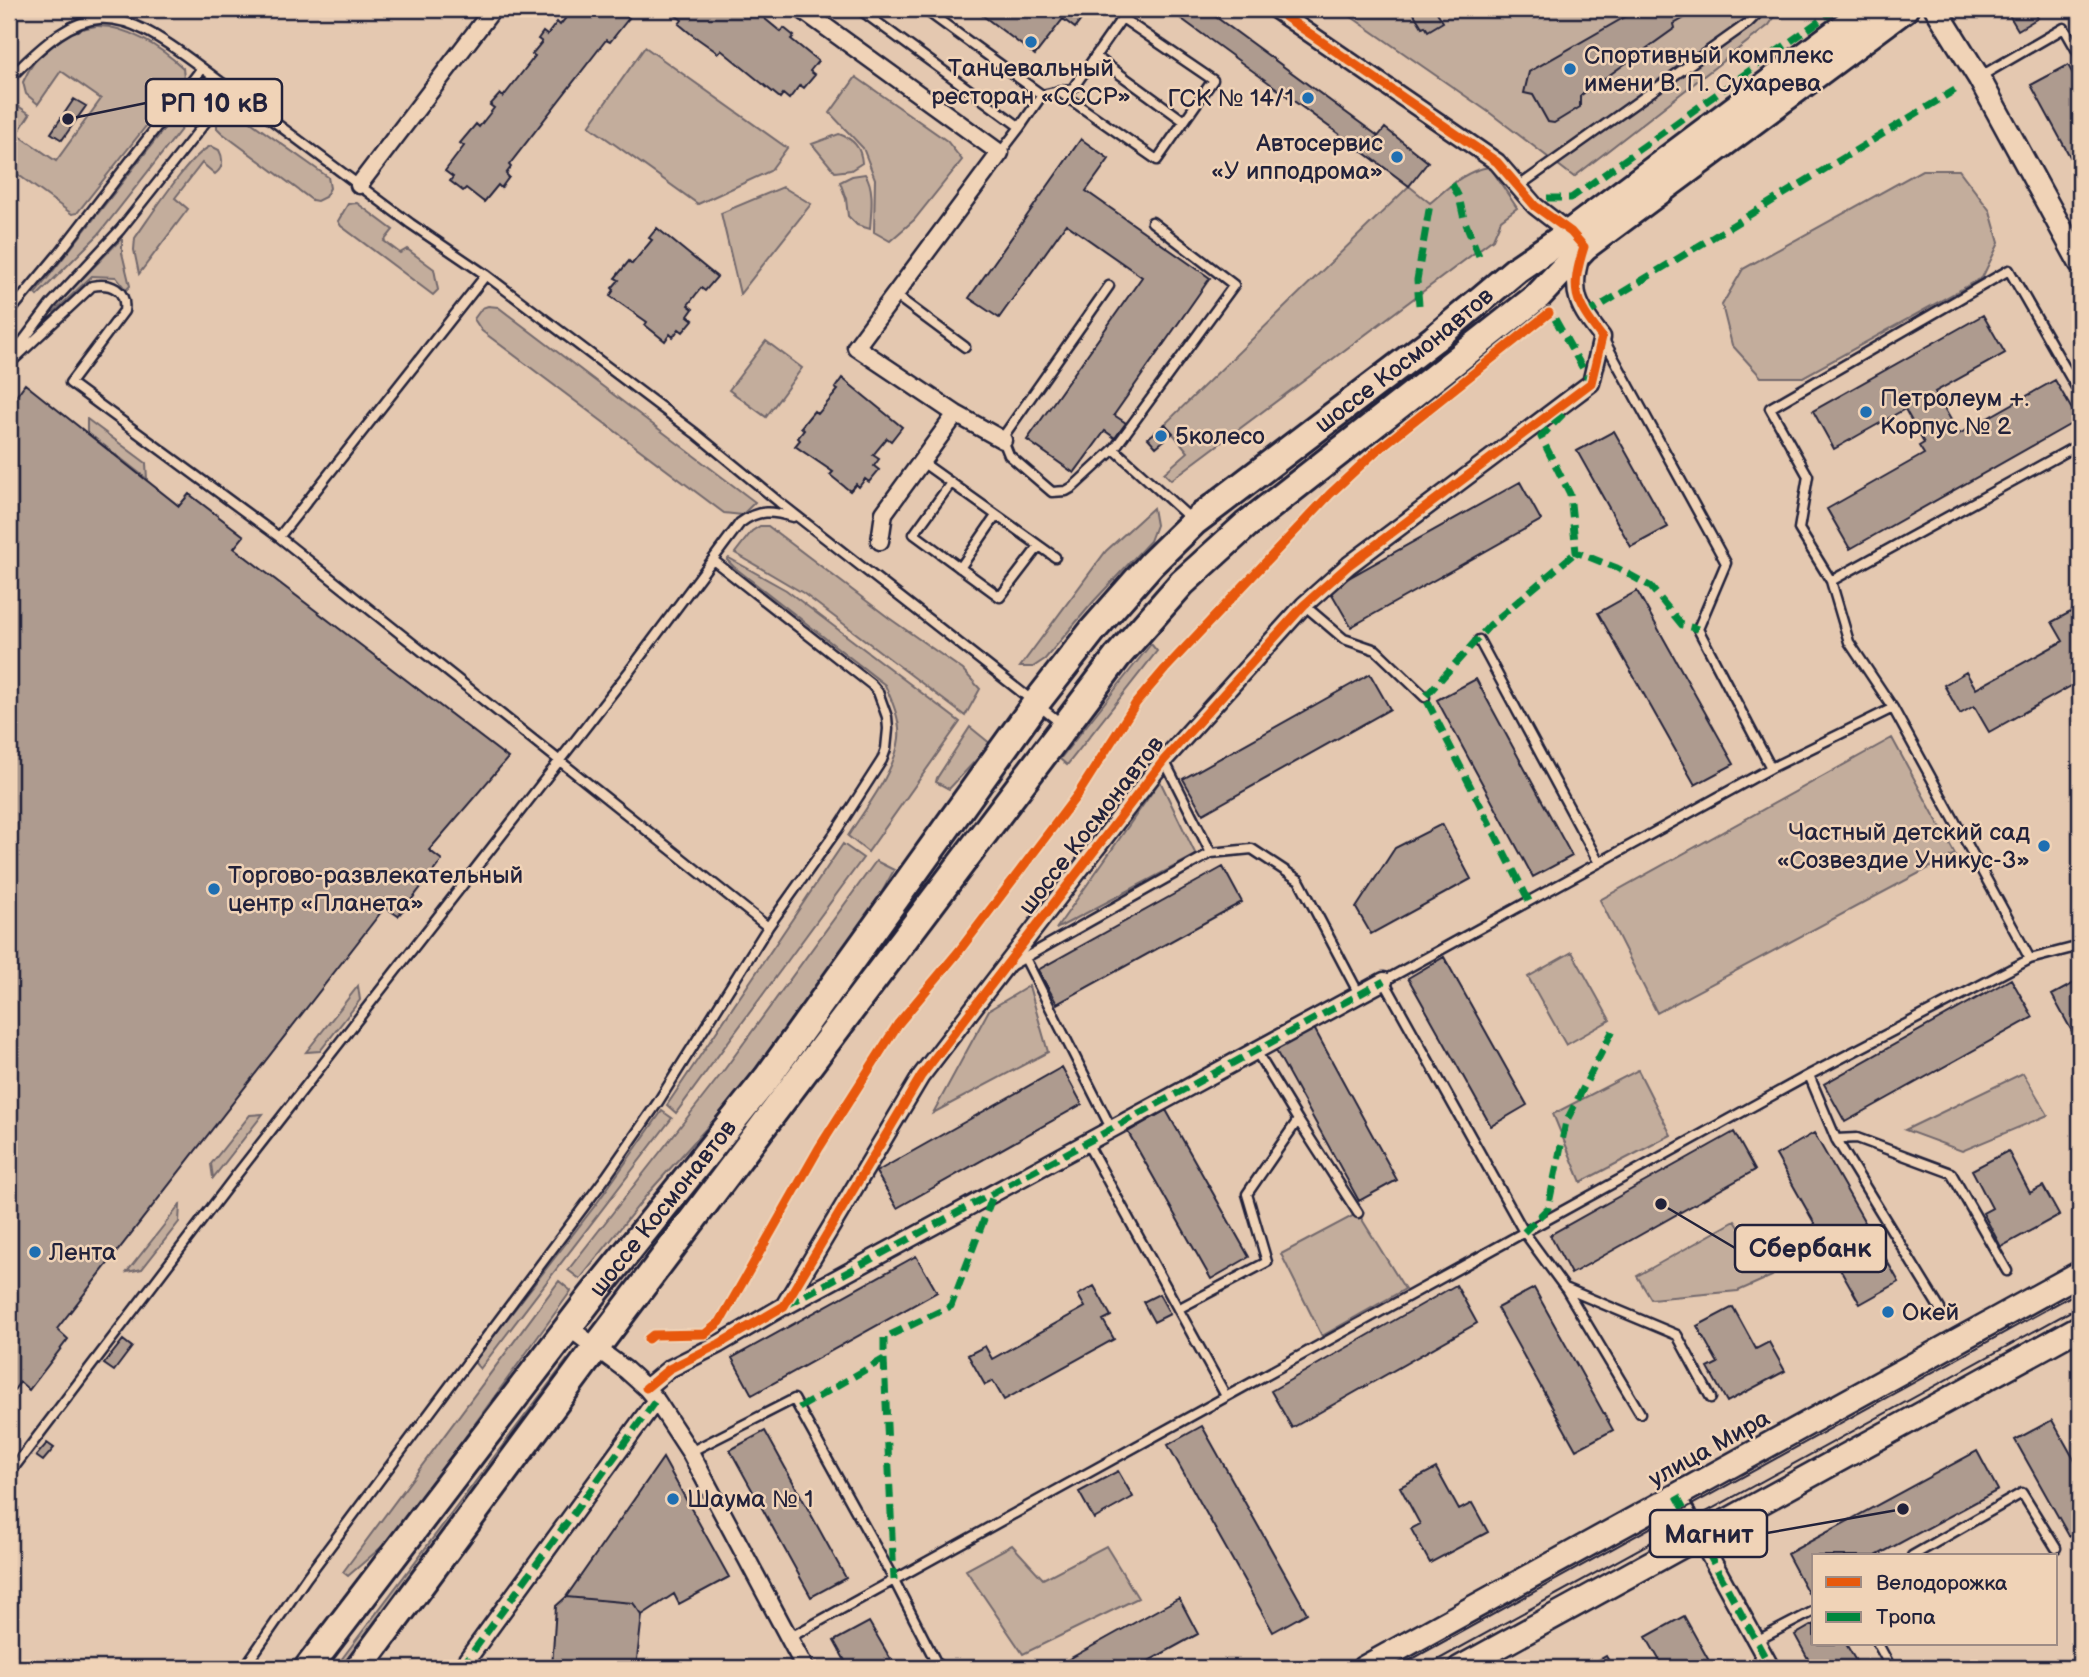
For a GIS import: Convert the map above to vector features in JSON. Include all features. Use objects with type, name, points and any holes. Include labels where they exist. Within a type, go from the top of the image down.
[{"type":"main road","name":"шоссе Космонавтов","points":[[359,1668],[1116,657],[1182,583],[1246,525],[1328,458],[1538,296],[1577,239],[1868,9]]},
{"type":"main road","name":"шоссе Космонавтов","points":[[309,1668],[568,1327],[767,1078],[1036,703],[1093,630],[1151,564],[1194,522],[1413,355],[1517,269],[1577,239],[1905,9]]},
{"type":"main road","name":"улица Мира","points":[[1364,1668],[2080,1273]]},
{"type":"main road","points":[[1460,1668],[2080,1326]]},
{"type":"street","points":[[359,185],[493,9]]},
{"type":"street","points":[[801,9],[999,153],[856,347],[956,414],[1003,440]]},
{"type":"street","points":[[1274,9],[1497,162],[1535,206],[1577,239],[1575,275],[1580,307],[1602,337]]},
{"type":"street","points":[[1936,9],[1979,78],[2080,263]]},
{"type":"street","name":"шоссе Космонавтов","points":[[461,1668],[669,1369],[785,1306],[921,1076],[1164,760],[1304,606],[1349,565],[1591,383],[1602,337]]},
{"type":"street","points":[[880,541],[884,513],[956,414]]},
{"type":"street","points":[[785,1306],[1384,981]]},
{"type":"street","points":[[568,1327],[651,1394],[690,1452],[805,1668]]},
{"type":"street","points":[[1677,1496],[1771,1668]]},
{"type":"lane","points":[[859,9],[1020,127]]},
{"type":"lane","points":[[924,9],[1042,95]]},
{"type":"lane","points":[[1520,186],[1748,23],[1762,9]]},
{"type":"lane","points":[[9,79],[33,50],[58,27],[76,16],[96,13],[117,15],[140,23],[486,275],[695,433],[800,519],[1065,725]]},
{"type":"lane","points":[[999,153],[1042,95],[1058,91],[1073,88],[1122,18],[1213,80],[1157,160],[1058,91]]},
{"type":"lane","points":[[1979,78],[2064,28],[2080,56]]},
{"type":"lane","points":[[1095,56],[1184,121]]},
{"type":"lane","points":[[9,313],[67,244],[202,68]]},
{"type":"lane","points":[[9,362],[51,304],[133,215],[231,90]]},
{"type":"lane","points":[[1109,286],[1003,440],[1009,455],[1046,489],[1059,493],[1081,481],[1114,449],[1234,285],[1152,222]]},
{"type":"lane","points":[[2030,959],[1893,708],[1849,642],[1831,581],[1799,529],[1808,476],[1770,408],[2009,270],[2080,394]]},
{"type":"lane","points":[[279,537],[486,275]]},
{"type":"lane","points":[[9,362],[92,286],[110,285],[117,289],[125,304],[124,311],[70,383],[279,537],[768,927]]},
{"type":"lane","points":[[894,295],[965,347]]},
{"type":"lane","points":[[1602,337],[1726,563],[1698,629],[1772,768]]},
{"type":"lane","points":[[1831,581],[2080,444]]},
{"type":"lane","points":[[1114,449],[1194,522]]},
{"type":"lane","points":[[922,462],[1055,557]]},
{"type":"lane","points":[[951,483],[914,534],[1000,597],[1039,546]]},
{"type":"lane","points":[[9,1474],[740,523],[750,516],[771,511],[800,519]]},
{"type":"lane","points":[[960,568],[996,516]]},
{"type":"lane","points":[[244,1668],[307,1577],[606,1177],[768,927],[837,830],[882,760],[888,740],[887,717],[878,692],[865,678],[713,560]]},
{"type":"lane","points":[[1304,606],[1344,639],[1376,650],[1425,697]]},
{"type":"lane","points":[[1479,640],[1599,863]]},
{"type":"lane","points":[[1640,1413],[1565,1288],[1524,1232],[1384,981],[1772,768],[1893,708]]},
{"type":"lane","points":[[1164,760],[1211,853]]},
{"type":"lane","points":[[1004,970],[1211,853],[1252,849],[1299,880],[1359,994]]},
{"type":"lane","points":[[788,1639],[1809,1075],[2030,959],[2080,947]]},
{"type":"lane","points":[[1025,958],[1112,1130]]},
{"type":"lane","points":[[1256,1051],[1358,1213]]},
{"type":"lane","points":[[1809,1075],[1836,1139],[1940,1309]]},
{"type":"lane","points":[[1178,1309],[1267,1262],[1247,1194],[1298,1120]]},
{"type":"lane","points":[[1836,1139],[1857,1138],[1951,1173],[2007,1271]]},
{"type":"lane","points":[[1087,1143],[1226,1396]]},
{"type":"lane","points":[[1565,1288],[1677,1335],[1711,1398]]},
{"type":"lane","points":[[690,1452],[794,1399],[894,1580],[939,1668]]},
{"type":"lane","points":[[1915,1554],[2022,1493],[2056,1548]]},
{"type":"lane","points":[[1756,1642],[1812,1612]]},
{"type":"lane","points":[[1879,1646],[1891,1668]]},
{"type":"shaded area","name":"Спортивный комплекс имени В. П. Сухарева","points":[[1340,9],[1780,9],[1769,25],[1574,177],[1490,113]]},
{"type":"shaded area","points":[[96,26],[119,29],[143,39],[183,68],[184,78],[77,213],[72,214],[9,168],[9,104],[30,114],[17,134],[56,161],[101,99],[61,71],[38,104],[26,94],[23,82],[35,61],[52,44],[72,32]]},
{"type":"shaded area","points":[[645,47],[787,148],[770,171],[698,204],[589,126]]},
{"type":"shaded area","points":[[856,77],[947,141],[962,160],[914,220],[890,241],[874,232],[875,179],[863,148],[830,113]]},
{"type":"shaded area","points":[[183,109],[189,113],[186,123],[98,235],[37,296],[35,294],[175,115]]},
{"type":"shaded area","points":[[227,111],[238,113],[328,177],[330,188],[325,197],[312,200],[222,133],[217,128],[217,123]]},
{"type":"shaded area","points":[[839,134],[855,144],[862,163],[851,170],[835,172],[812,144]]},
{"type":"shaded area","points":[[211,146],[221,153],[220,169],[215,174],[202,163],[175,198],[188,209],[139,274],[134,250],[135,238],[182,173]]},
{"type":"shaded area","points":[[1490,167],[1517,208],[1501,220],[1493,239],[1171,480],[1164,473],[1188,452],[1165,424],[1409,186],[1430,203],[1465,175]]},
{"type":"shaded area","points":[[1922,170],[1959,170],[1990,211],[1999,243],[1982,278],[1803,377],[1761,377],[1732,345],[1722,305],[1743,269]]},
{"type":"shaded area","points":[[865,174],[871,193],[870,229],[857,225],[848,216],[840,182]]},
{"type":"shaded area","points":[[783,187],[811,204],[740,294],[721,213]]},
{"type":"shaded area","points":[[357,203],[393,230],[384,241],[400,253],[407,249],[434,269],[438,290],[433,295],[341,226],[338,221],[348,204]]},
{"type":"shaded area","points":[[122,238],[122,253],[130,286],[126,290],[116,277],[92,276],[54,312],[52,310]]},
{"type":"shaded area","points":[[498,307],[755,502],[742,515],[724,513],[482,331],[474,319],[482,308]]},
{"type":"shaded area","points":[[766,341],[802,368],[766,417],[729,390]]},
{"type":"shaded area","points":[[87,419],[146,463],[147,479],[87,432]]},
{"type":"shaded area","points":[[1153,508],[1156,525],[1150,541],[1045,659],[1033,667],[1020,667],[1106,551]]},
{"type":"shaded area","points":[[760,526],[768,526],[889,618],[963,670],[980,689],[965,716],[803,593],[735,553],[752,531]]},
{"type":"shaded area","points":[[729,558],[786,590],[960,722],[868,852],[848,836],[879,789],[897,750],[899,725],[885,685],[734,567],[727,560]]},
{"type":"shaded area","points":[[1151,644],[1157,651],[1067,765],[1060,759]]},
{"type":"shaded area","points":[[970,727],[991,744],[949,789],[936,782],[937,778]]},
{"type":"shaded area","points":[[1892,738],[1955,854],[1657,1013],[1600,900]]},
{"type":"shaded area","points":[[1160,781],[1196,855],[1056,929]]},
{"type":"shaded area","points":[[843,844],[863,858],[676,1113],[667,1105]]},
{"type":"shaded area","points":[[876,861],[894,870],[859,934],[729,1103],[650,1191],[580,1279],[568,1270],[722,1073]]},
{"type":"shaded area","points":[[1572,952],[1610,1020],[1566,1045],[1528,977]]},
{"type":"shaded area","points":[[358,986],[360,1000],[320,1051],[306,1052]]},
{"type":"shaded area","points":[[1029,986],[1048,1052],[933,1113],[989,1010]]},
{"type":"shaded area","points":[[1638,1070],[1671,1135],[1581,1182],[1553,1114]]},
{"type":"shaded area","points":[[2023,1073],[2048,1115],[1962,1151],[1905,1130]]},
{"type":"shaded area","points":[[662,1111],[672,1118],[480,1369],[474,1362],[597,1203]]},
{"type":"shaded area","points":[[263,1114],[213,1178],[211,1164],[250,1115]]},
{"type":"shaded area","points":[[180,1205],[179,1222],[142,1269],[127,1272]]},
{"type":"shaded area","points":[[1358,1213],[1405,1289],[1322,1336],[1281,1254]]},
{"type":"shaded area","points":[[1735,1221],[1772,1276],[1738,1291],[1651,1299],[1637,1276]]},
{"type":"shaded area","points":[[559,1281],[571,1291],[393,1537],[348,1576],[343,1572]]},
{"type":"shaded area","points":[[567,1360],[571,1364],[343,1668],[335,1668]]},
{"type":"shaded area","points":[[1012,1545],[1043,1579],[1106,1546],[1138,1598],[1023,1654],[966,1570]]},
{"type":"building","points":[[573,9],[630,9],[625,15],[629,18],[610,42],[606,40],[509,165],[511,167],[506,174],[509,177],[501,188],[498,185],[484,202],[466,188],[463,191],[450,181],[453,177],[445,171],[464,146],[460,143],[476,124],[479,127],[494,108],[490,105],[500,94],[503,97],[535,56],[532,54],[542,42],[538,39],[543,32],[547,35],[557,22],[560,25]]},
{"type":"building","points":[[667,9],[759,9],[766,15],[764,18],[781,32],[784,28],[794,36],[791,39],[818,61],[810,71],[815,75],[804,88],[800,85],[789,99],[783,94],[780,98],[721,50],[718,53],[691,34],[679,24],[682,20]]},
{"type":"building","name":"Танцевальный ресторан «СССР»","points":[[974,9],[1089,9],[1075,28],[1063,19],[1035,55]]},
{"type":"building","name":"ГСК № 14/1","points":[[1168,9],[1205,9],[1378,136],[1365,153]]},
{"type":"building","points":[[1411,9],[1435,9],[1443,22],[1428,31],[1425,26],[1422,27]]},
{"type":"building","points":[[1639,9],[1693,9],[1695,12],[1674,24],[1675,28],[1580,96],[1580,107],[1554,123],[1548,122],[1533,95],[1524,93],[1529,72]]},
{"type":"building","points":[[2020,9],[2032,9],[2038,18],[2018,30],[2009,15]]},
{"type":"building","points":[[2068,65],[2080,87],[2080,175],[2031,85]]},
{"type":"building","points":[[74,99],[86,106],[62,140],[51,133]]},
{"type":"building","name":"Автосервис «У ипподрома»","points":[[1385,128],[1428,162],[1409,186],[1365,153]]},
{"type":"building","points":[[1081,139],[1109,159],[1086,191],[1210,278],[1114,415],[1126,423],[1115,438],[1105,431],[1074,473],[1027,440],[1142,277],[1066,224],[999,318],[969,298]]},
{"type":"building","points":[[657,228],[717,277],[705,291],[701,288],[688,305],[693,309],[688,316],[693,320],[683,332],[679,329],[673,337],[670,334],[665,341],[645,325],[647,322],[610,296],[614,290],[612,288],[619,280],[615,278],[629,261],[632,264],[652,240],[649,238]]},
{"type":"building","points":[[1983,315],[2005,353],[1935,392],[1959,434],[2055,380],[2078,420],[1850,549],[1827,509],[1924,454],[1919,446],[1924,443],[1905,409],[1834,449],[1813,411]]},
{"type":"building","points":[[842,378],[902,427],[891,441],[887,438],[873,455],[879,459],[874,466],[879,470],[869,482],[865,479],[859,487],[856,484],[850,491],[830,475],[833,472],[795,446],[804,430],[801,427],[814,411],[818,414],[838,390],[835,388]]},
{"type":"building","name":"Торгово-развлекательный центр «Планета»","points":[[25,384],[179,506],[189,494],[244,536],[234,548],[508,758],[429,850],[442,860],[408,904],[398,916],[385,907],[57,1329],[68,1339],[29,1390],[20,1382],[9,1397],[9,406]]},
{"type":"building","name":"5колесо","points":[[1165,424],[1173,433],[1156,447],[1148,438]]},
{"type":"building","points":[[1614,431],[1668,527],[1631,547],[1577,451]]},
{"type":"building","points":[[1520,482],[1541,520],[1351,627],[1329,589]]},
{"type":"building","points":[[1637,591],[1734,764],[1695,785],[1598,613]]},
{"type":"building","points":[[2076,609],[2080,617],[2080,681],[1989,732],[1974,706],[1960,714],[1944,685],[1966,672],[1976,689],[2063,641],[2052,622]]},
{"type":"building","points":[[1370,674],[1390,709],[1203,814],[1183,779]]},
{"type":"building","points":[[1476,679],[1572,856],[1533,877],[1437,700]]},
{"type":"building","points":[[1442,824],[1471,879],[1371,934],[1356,908],[1395,848]]},
{"type":"building","points":[[1223,867],[1242,902],[1057,1004],[1038,970]]},
{"type":"building","points":[[1444,957],[1527,1105],[1491,1126],[1408,978]]},
{"type":"building","points":[[2011,979],[2033,1017],[1845,1122],[1824,1084]]},
{"type":"building","points":[[2080,980],[2080,1046],[2052,995]]},
{"type":"building","points":[[1314,1028],[1397,1180],[1359,1201],[1275,1049]]},
{"type":"building","points":[[1062,1067],[1082,1104],[897,1208],[876,1172]]},
{"type":"building","points":[[1166,1110],[1249,1257],[1211,1279],[1128,1132]]},
{"type":"building","points":[[1734,1132],[1755,1170],[1571,1274],[1550,1235]]},
{"type":"building","points":[[1814,1133],[1899,1282],[1860,1304],[1776,1155]]},
{"type":"building","points":[[2008,1151],[2030,1193],[2043,1186],[2059,1215],[2001,1247],[1983,1213],[1992,1208],[1972,1170]]},
{"type":"building","points":[[916,1256],[937,1292],[752,1395],[732,1358]]},
{"type":"building","points":[[1456,1285],[1477,1323],[1292,1428],[1271,1391]]},
{"type":"building","points":[[1094,1286],[1111,1316],[1103,1320],[1114,1339],[1004,1400],[993,1381],[985,1385],[968,1355],[985,1346],[992,1359],[1085,1307],[1078,1295]]},
{"type":"building","points":[[1534,1288],[1613,1430],[1576,1450],[1497,1308]]},
{"type":"building","points":[[1159,1294],[1170,1314],[1154,1322],[1143,1302]]},
{"type":"building","points":[[1733,1307],[1756,1349],[1769,1342],[1785,1371],[1727,1402],[1708,1368],[1718,1363],[1697,1326]]},
{"type":"building","points":[[123,1340],[132,1347],[114,1371],[104,1364]]},
{"type":"building","points":[[2052,1420],[2080,1470],[2080,1530],[2069,1536],[2015,1440]]},
{"type":"building","points":[[1202,1426],[1307,1613],[1273,1632],[1168,1445]]},
{"type":"building","points":[[765,1431],[846,1578],[811,1597],[730,1450]]},
{"type":"building","points":[[47,1443],[54,1448],[43,1461],[36,1456]]},
{"type":"building","points":[[1977,1451],[1998,1490],[1880,1554],[1812,1554],[1812,1591],[1808,1593],[1787,1554]]},
{"type":"building","points":[[663,1458],[729,1577],[679,1604],[674,1594],[642,1615],[633,1603],[566,1597]]},
{"type":"building","points":[[1436,1468],[1459,1510],[1472,1503],[1488,1532],[1430,1563],[1411,1529],[1420,1524],[1400,1487]]},
{"type":"building","points":[[1118,1471],[1133,1497],[1094,1519],[1079,1492]]},
{"type":"building","points":[[566,1597],[633,1603],[642,1615],[636,1668],[552,1668],[556,1606]]},
{"type":"building","points":[[1179,1598],[1198,1634],[1136,1668],[1053,1668]]},
{"type":"building","points":[[1684,1616],[1713,1668],[1664,1668],[1646,1637]]},
{"type":"building","points":[[869,1622],[896,1668],[849,1668],[834,1641]]},
{"type":"building","points":[[1812,1625],[1812,1646],[1847,1646],[1860,1668],[1813,1668],[1795,1635]]},
{"type":"building","points":[[1606,1656],[1613,1668],[1584,1668]]},
{"type":"tram line","points":[[1396,1668],[2080,1291]]},
{"type":"tram line","points":[[1423,1668],[2080,1306]]},
{"type":"marked path","points":[[1547,198],[1571,198],[1836,9]]},
{"type":"marked path","points":[[1585,315],[1955,90]]},
{"type":"marked path","points":[[1452,184],[1479,256]]},
{"type":"marked path","points":[[1419,305],[1417,280],[1430,204]]},
{"type":"marked path","points":[[1555,319],[1591,383]]},
{"type":"marked path","points":[[1563,414],[1541,437],[1570,494],[1576,552],[1617,568],[1650,586],[1682,625],[1698,629]]},
{"type":"marked path","points":[[1529,901],[1425,697],[1490,625],[1576,552]]},
{"type":"marked path","points":[[787,1305],[1384,981]]},
{"type":"marked path","points":[[1524,1232],[1548,1208],[1566,1122],[1614,1028]]},
{"type":"marked path","points":[[799,1408],[884,1359],[884,1338],[951,1306],[994,1193]]},
{"type":"marked path","points":[[884,1359],[894,1580]]},
{"type":"marked path","points":[[461,1668],[656,1400]]},
{"type":"marked path","points":[[1677,1496],[1771,1668]]},
{"type":"cycle path","points":[[646,1388],[669,1369],[784,1306],[921,1076],[1164,760],[1304,605],[1349,565],[1591,383],[1602,337],[1585,314],[1577,295],[1577,275],[1584,247],[1571,232],[1535,206],[1497,162],[1274,9]]},
{"type":"cycle path","points":[[648,1339],[653,1335],[705,1334],[720,1322],[819,1148],[898,1024],[959,951],[1078,794],[1136,703],[1165,669],[1330,494],[1375,452],[1549,313]]},
{"type":"place","name":"Танцевальный ресторан «СССР»","points":[[1031,42]]},
{"type":"place","name":"Спортивный комплекс имени В. П. Сухарева","points":[[1570,69]]},
{"type":"place","name":"ГСК № 14/1","points":[[1308,98]]},
{"type":"place","name":"РП 10 кВ","points":[[68,119]]},
{"type":"place","name":"Автосервис «У ипподрома»","points":[[1397,157]]},
{"type":"place","name":"Петролеум +. Корпус № 2","points":[[1866,412]]},
{"type":"place","name":"5колесо","points":[[1161,436]]},
{"type":"place","name":"Частный детский сад «Созвездие Уникус-3»","points":[[2044,846]]},
{"type":"place","name":"Торгово-развлекательный центр «Планета»","points":[[214,889]]},
{"type":"place","name":"Сбербанк","points":[[1661,1204]]},
{"type":"place","name":"Лента","points":[[35,1252]]},
{"type":"place","name":"Окей","points":[[1888,1312]]},
{"type":"place","name":"Шаума № 1","points":[[673,1499]]},
{"type":"place","name":"Магнит","points":[[1903,1509]]}]
